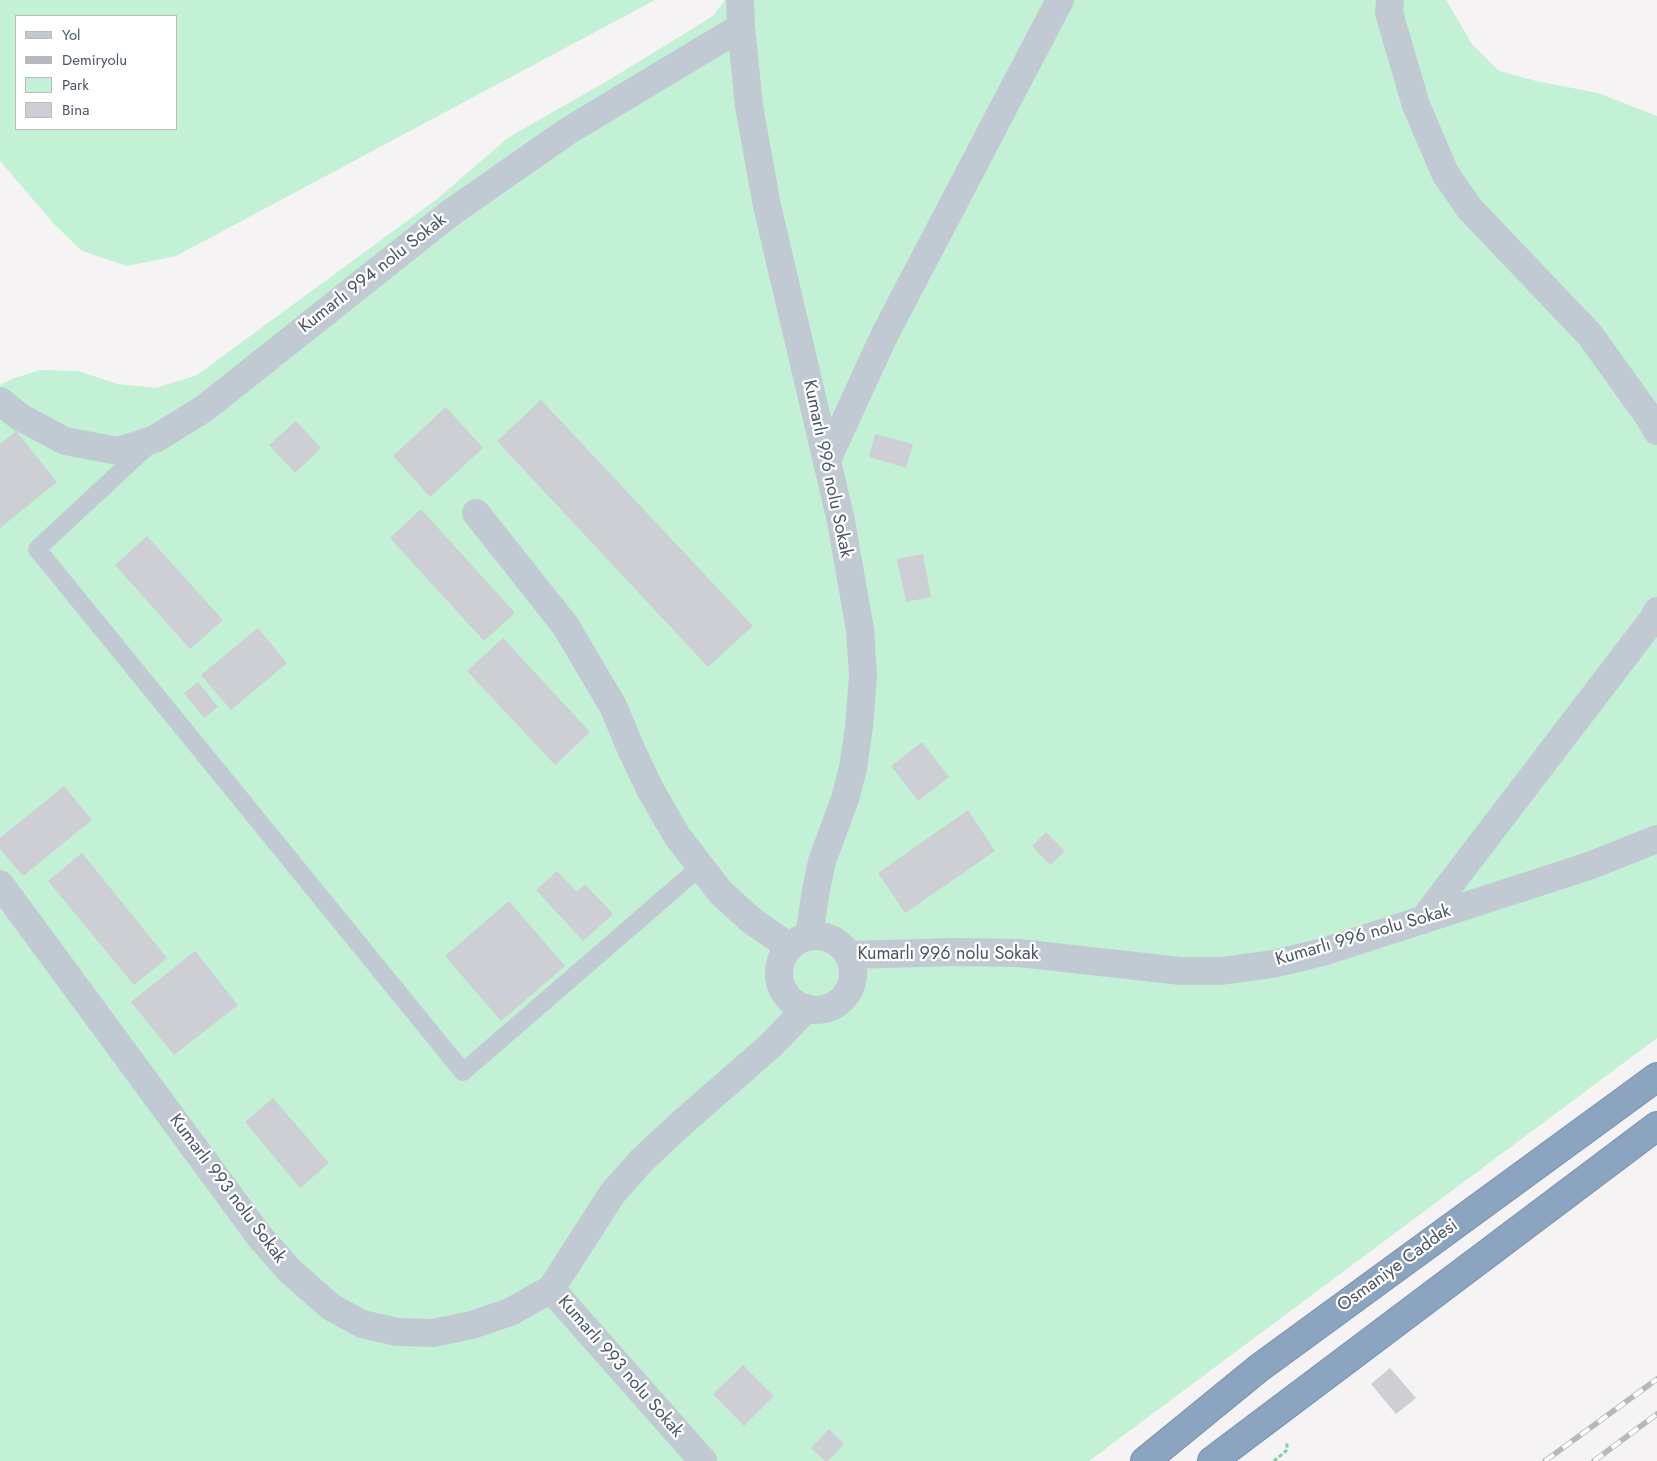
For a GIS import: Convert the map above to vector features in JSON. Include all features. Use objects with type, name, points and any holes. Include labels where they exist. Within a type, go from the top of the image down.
[{"type":"highway","name":"Osmaniye Caddesi","points":[[1144,1461],[1259,1368],[1657,1077]]},
{"type":"highway","points":[[1212,1461],[1657,1126]]},
{"type":"street","name":"Kumarlı 996 nolu Sokak","points":[[740,0],[749,106],[767,206],[841,521],[860,630],[863,676],[859,727],[853,768],[845,799],[822,861],[816,890],[800,942]]},
{"type":"street","points":[[827,460],[885,334],[1060,0]]},
{"type":"street","points":[[1390,0],[1390,13],[1416,105],[1445,173],[1469,208],[1590,335],[1657,431]]},
{"type":"street","name":"Kumarlı 994 nolu Sokak","points":[[0,401],[20,417],[65,441],[118,451],[155,439],[205,408],[449,214],[568,131],[741,27]]},
{"type":"street","points":[[476,513],[565,626],[613,706],[650,789],[677,836],[700,867],[721,893],[752,921],[800,942]]},
{"type":"street","points":[[1423,920],[1653,619],[1657,611]]},
{"type":"street","name":"Kumarlı 996 nolu Sokak","points":[[849,954],[1019,953],[1181,971],[1221,971],[1273,964],[1323,952],[1589,866],[1657,839]]},
{"type":"street","name":"Kumarlı 993 nolu Sokak","points":[[0,884],[260,1237],[290,1271],[331,1307],[362,1324],[397,1332],[433,1333],[472,1325],[510,1312],[551,1290],[703,1461]]},
{"type":"street","points":[[821,936],[832,939],[849,954],[853,977],[850,988],[842,999],[832,1006],[820,1009],[807,1008],[795,1003],[786,994],[781,983],[780,970],[782,958],[800,942],[821,936]]},
{"type":"street","points":[[551,1290],[612,1194],[642,1160],[770,1046],[807,1008]]},
{"type":"lane","points":[[155,439],[36,549],[462,1072],[700,867]]},
{"type":"green space","points":[[0,0],[655,0],[176,256],[127,266],[82,251],[55,225],[0,161]]},
{"type":"green space","points":[[725,0],[1446,0],[1472,44],[1499,71],[1536,81],[1598,93],[1657,116],[1657,1038],[1089,1461],[0,1461],[0,385],[40,370],[78,371],[118,384],[156,388],[197,375],[437,199],[509,137],[609,80],[713,16]]},
{"type":"building","points":[[541,400],[753,626],[708,667],[497,441]]},
{"type":"building","points":[[446,407],[483,448],[430,497],[393,456]]},
{"type":"building","points":[[296,421],[321,448],[295,473],[269,445]]},
{"type":"building","points":[[16,431],[57,482],[0,528],[0,444]]},
{"type":"building","points":[[875,434],[913,444],[906,468],[869,457]]},
{"type":"building","points":[[421,509],[515,613],[484,641],[390,538]]},
{"type":"building","points":[[147,536],[223,620],[190,649],[115,565]]},
{"type":"building","points":[[923,554],[931,597],[906,602],[897,559]]},
{"type":"building","points":[[258,628],[287,663],[231,710],[201,675]]},
{"type":"building","points":[[503,638],[590,732],[555,765],[467,671]]},
{"type":"building","points":[[198,682],[218,707],[204,718],[184,693]]},
{"type":"building","points":[[922,742],[949,777],[918,801],[891,766]]},
{"type":"building","points":[[64,786],[92,820],[23,876],[0,849],[0,838]]},
{"type":"building","points":[[968,810],[995,851],[905,913],[878,873]]},
{"type":"building","points":[[1046,832],[1065,851],[1050,865],[1032,846]]},
{"type":"building","points":[[82,853],[167,958],[134,985],[48,881]]},
{"type":"building","points":[[557,871],[577,892],[585,884],[613,914],[583,941],[536,890]]},
{"type":"building","points":[[509,901],[565,966],[501,1021],[445,956]]},
{"type":"building","points":[[195,951],[238,1005],[174,1055],[131,1002]]},
{"type":"building","points":[[273,1098],[329,1163],[300,1188],[245,1122]]},
{"type":"building","points":[[743,1365],[774,1396],[744,1426],[713,1394]]},
{"type":"building","points":[[1390,1368],[1416,1398],[1396,1414],[1371,1384]]},
{"type":"building","points":[[829,1429],[844,1444],[828,1461],[825,1461],[811,1448]]},
{"type":"railway","points":[[1545,1461],[1657,1379]]},
{"type":"railway","points":[[1594,1461],[1657,1414]]}]
